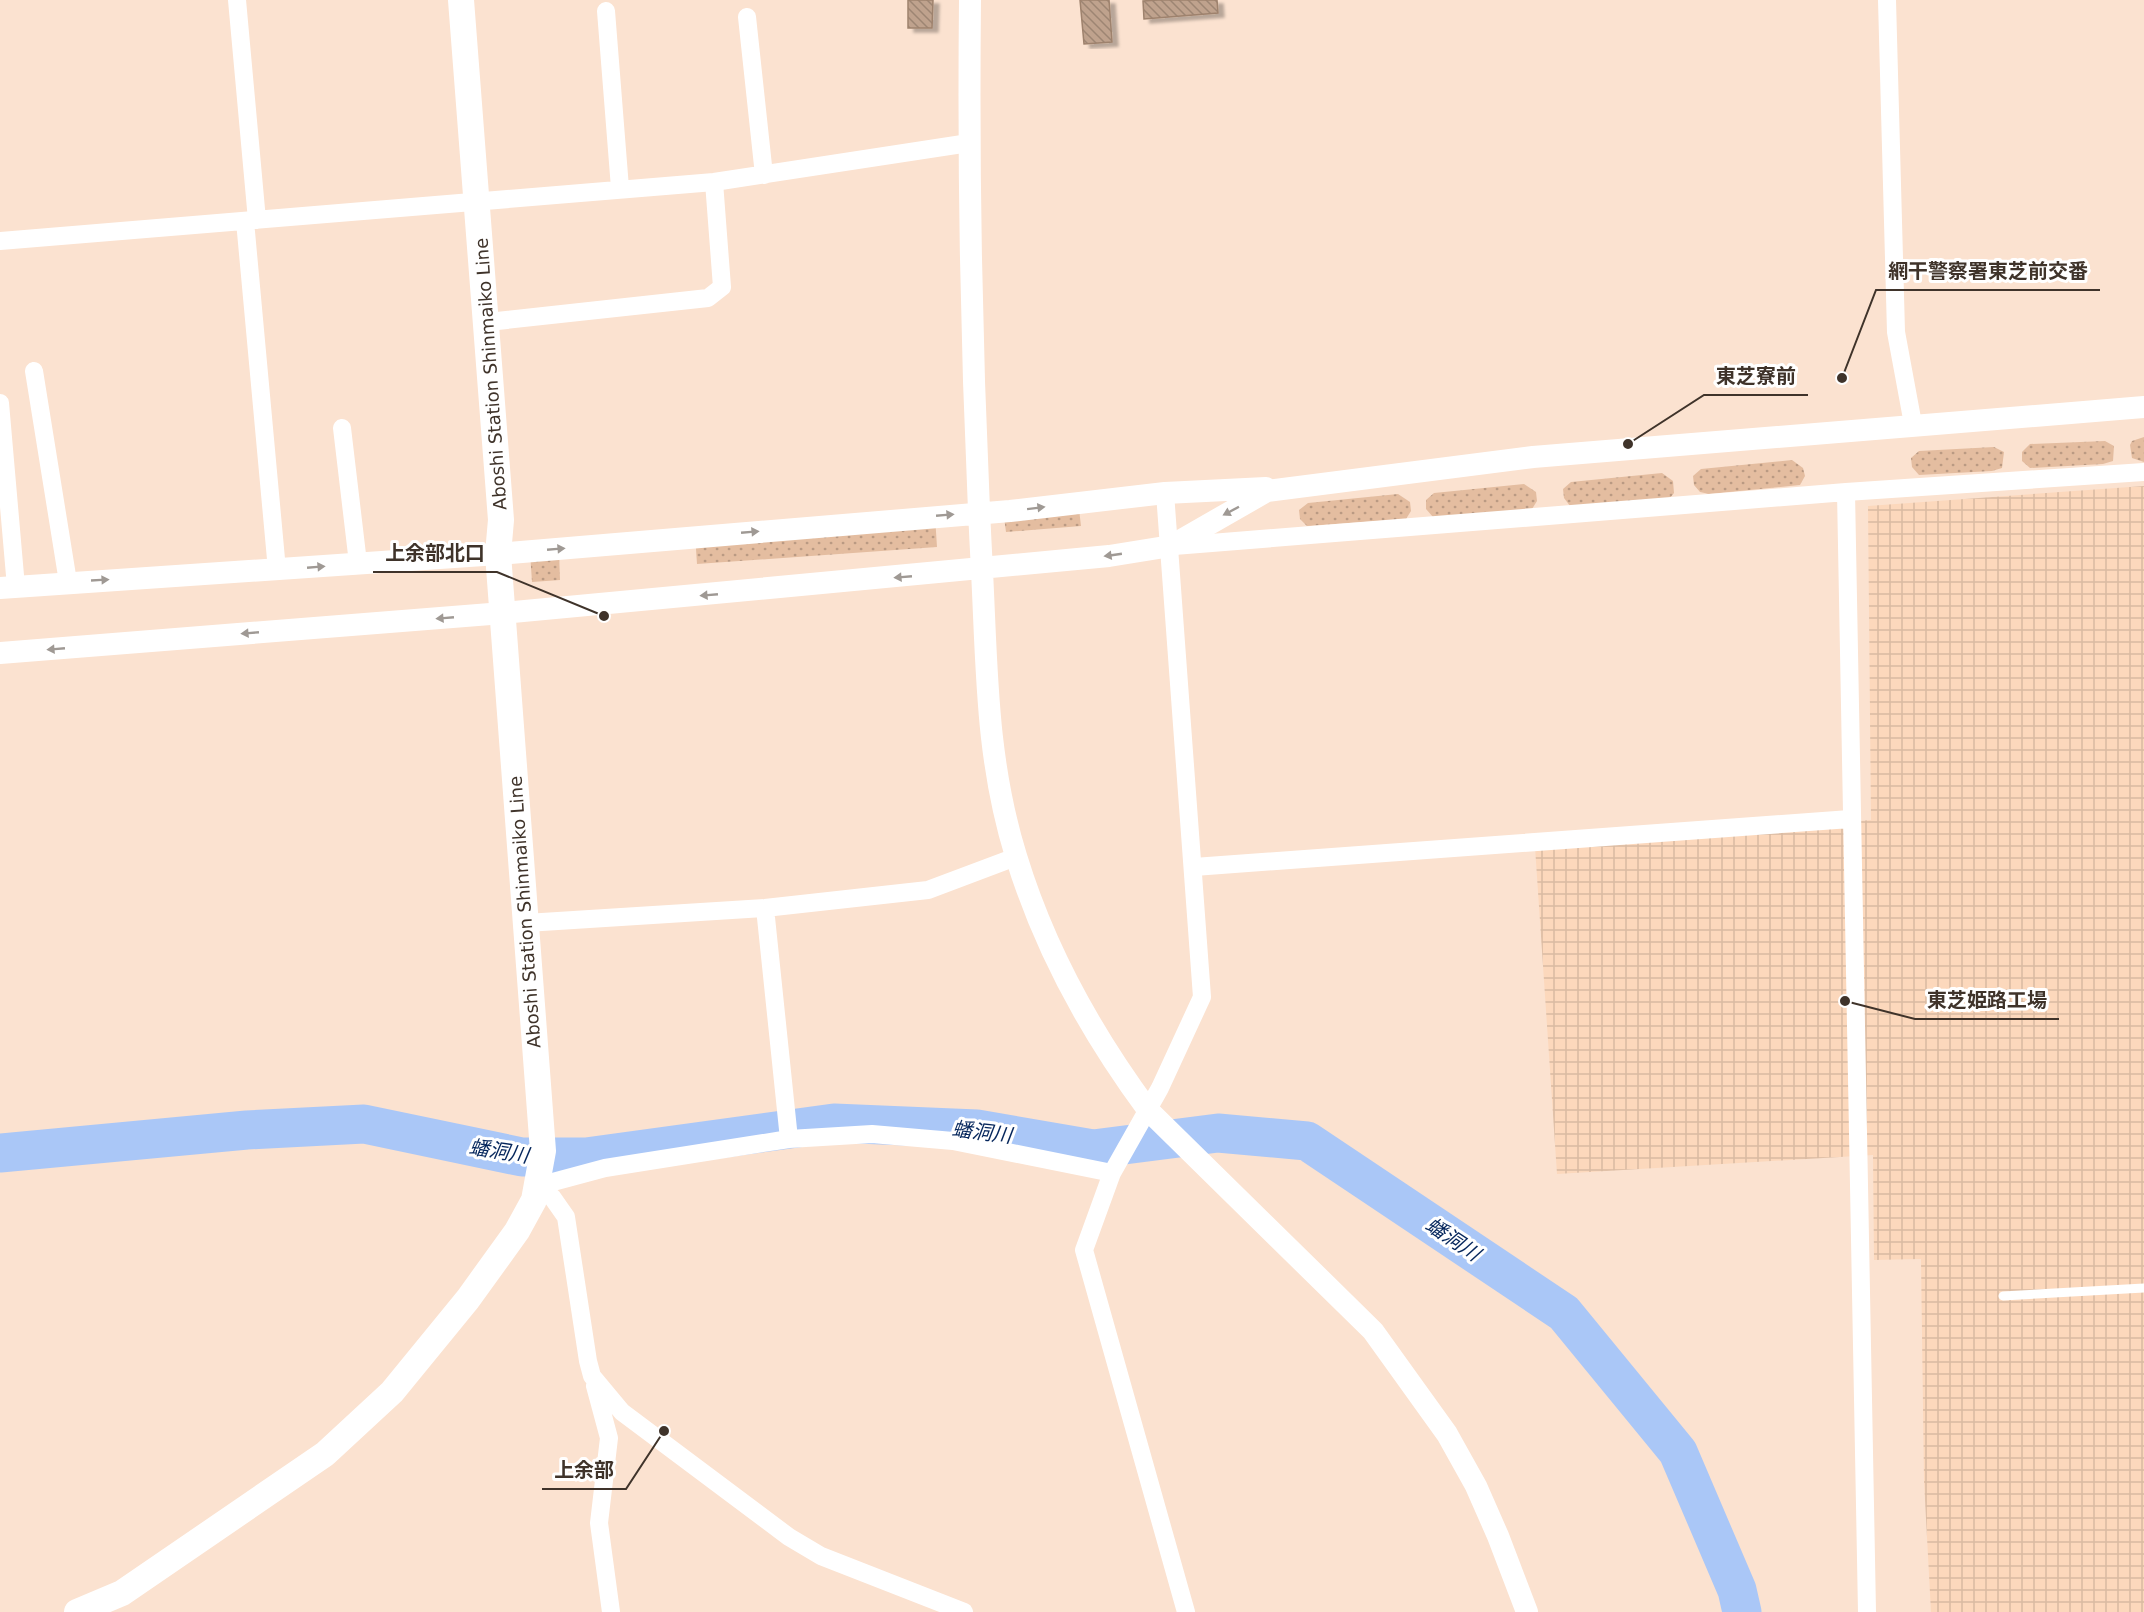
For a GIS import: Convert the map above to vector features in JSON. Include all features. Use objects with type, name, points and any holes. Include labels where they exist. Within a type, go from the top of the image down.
[{"type":"main road","name":"Aboshi Station Shinmaiko Line","points":[[77,1612],[122,1593],[325,1454],[384,1400],[468,1299],[517,1231],[534,1200],[541,1169],[526,923],[498,554],[501,520],[488,322],[462,0]]},
{"type":"street","points":[[237,0],[277,570]]},
{"type":"street","points":[[970,0],[969,143],[978,513],[988,712],[1003,807],[1016,857],[1049,943],[1078,1002],[1119,1071],[1148,1110],[1335,1292],[1380,1339],[1447,1434],[1476,1486],[1527,1612]]},
{"type":"street","points":[[1887,0],[1896,332],[1913,424]]},
{"type":"street","points":[[606,11],[620,188]]},
{"type":"street","points":[[747,17],[764,175]]},
{"type":"street","points":[[0,241],[714,182],[969,143]]},
{"type":"street","points":[[488,322],[708,298],[722,287],[714,182]]},
{"type":"street","points":[[34,370],[68,582]]},
{"type":"street","points":[[0,403],[8,587],[498,554],[978,513],[1165,494],[1326,485]]},
{"type":"street","points":[[1171,546],[1267,491],[1533,457],[1814,435],[1913,424],[2144,407]]},
{"type":"street","points":[[342,428],[358,563]]},
{"type":"street","points":[[0,653],[503,613],[982,570],[1109,556],[1171,546],[1846,492],[2144,472]]},
{"type":"street","points":[[1846,492],[1850,819],[1867,1612]]},
{"type":"street","points":[[1165,494],[1171,546],[1202,997],[1160,1088],[1112,1173],[1084,1250],[1186,1612]]},
{"type":"street","points":[[1194,867],[1850,819]]},
{"type":"street","points":[[526,923],[765,908],[928,890],[1016,857]]},
{"type":"street","points":[[765,908],[789,1139]]},
{"type":"street","points":[[611,1612],[599,1523],[609,1438],[592,1376],[566,1217],[552,1197],[541,1169],[605,1168],[789,1139],[872,1134],[954,1142],[1112,1173]]},
{"type":"street","points":[[592,1376],[609,1399],[641,1428],[802,1545],[821,1556],[964,1612]]},
{"type":"lane","points":[[2002,1296],[2144,1288]]},
{"type":"shaded area","points":[[2144,437],[2144,462],[2132,458],[2130,445],[2132,441]]},
{"type":"shaded area","points":[[2105,441],[2114,446],[2113,461],[2103,464],[2030,468],[2022,461],[2022,452],[2030,444]]},
{"type":"shaded area","points":[[1994,447],[2004,452],[2002,468],[1992,471],[1919,475],[1912,467],[1911,458],[1919,451]]},
{"type":"shaded area","points":[[1792,460],[1803,468],[1805,476],[1800,485],[1709,494],[1700,492],[1694,485],[1693,476],[1701,469]]},
{"type":"shaded area","points":[[1662,473],[1673,481],[1674,493],[1670,498],[1570,506],[1564,498],[1563,489],[1571,482]]},
{"type":"shaded area","points":[[1524,484],[1536,492],[1537,501],[1532,509],[1433,517],[1426,509],[1426,500],[1434,493]]},
{"type":"shaded area","points":[[2144,486],[2144,1612],[1931,1612],[1924,1481],[1921,1259],[1874,1260],[1873,1155],[1557,1174],[1535,847],[1871,820],[1868,506]]},
{"type":"shaded area","points":[[1398,494],[1410,502],[1411,511],[1406,519],[1307,526],[1300,519],[1299,510],[1308,503]]},
{"type":"shaded area","points":[[1079,509],[1081,526],[1006,532],[1004,517]]},
{"type":"shaded area","points":[[935,516],[937,547],[697,564],[695,534]]},
{"type":"shaded area","points":[[559,551],[560,580],[532,582],[530,552]]},
{"type":"building","points":[[908,0],[933,0],[932,28],[908,28]]},
{"type":"building","points":[[1080,0],[1109,0],[1112,42],[1084,44]]},
{"type":"building","points":[[1217,0],[1218,13],[1144,19],[1143,1]]},
{"type":"waterway","name":"蟠洞川","points":[[0,1153],[247,1130],[364,1124],[522,1157],[586,1157],[834,1123],[977,1129],[1093,1149],[1218,1133],[1307,1141],[1564,1313],[1678,1452],[1737,1590],[1742,1612]]},
{"type":"place","name":"網干警察署東芝前交番","points":[[1842,378]]},
{"type":"place","name":"東芝寮前","points":[[1628,444]]},
{"type":"place","name":"上余部北口","points":[[604,616]]},
{"type":"place","name":"東芝姫路工場","points":[[1845,1001]]},
{"type":"place","name":"上余部","points":[[664,1431]]}]
